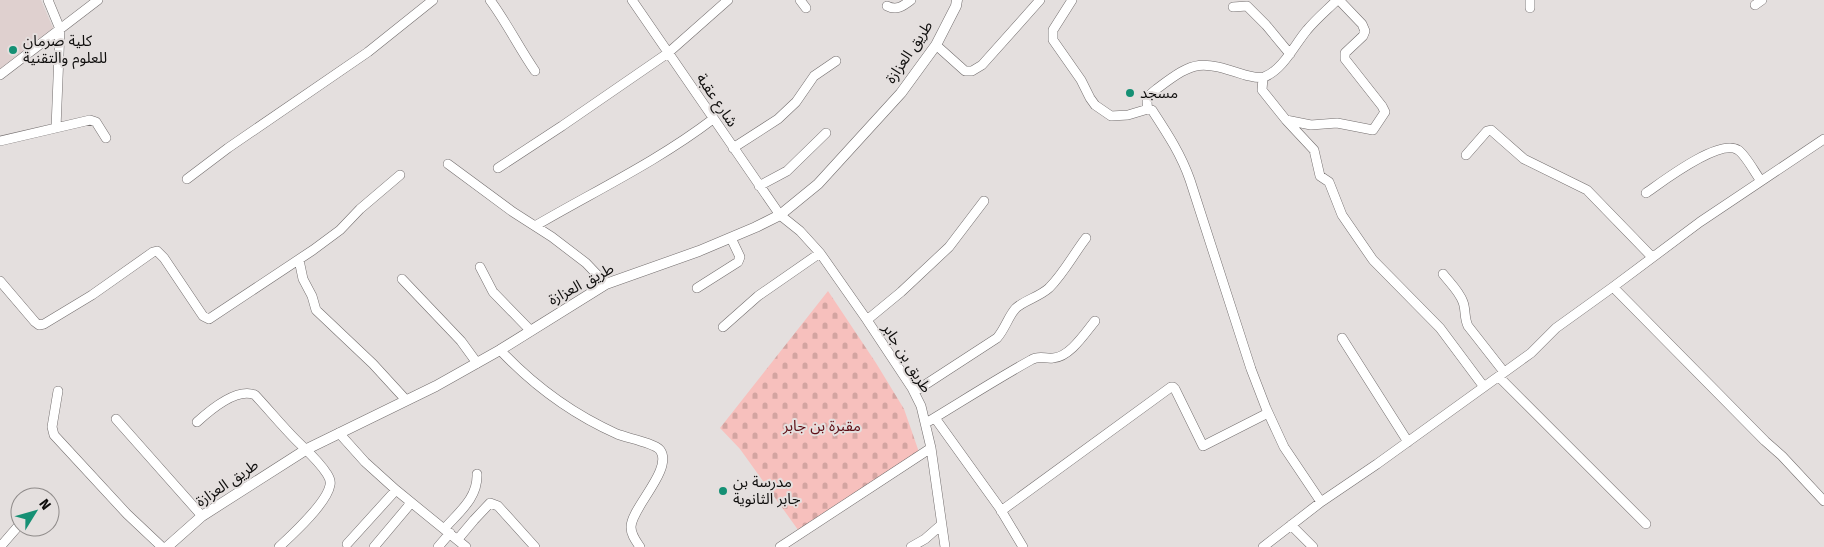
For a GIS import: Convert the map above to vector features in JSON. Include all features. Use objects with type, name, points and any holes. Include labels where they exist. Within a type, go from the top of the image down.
[{"type":"street","points":[[48,0],[60,29],[56,128]]},
{"type":"street","points":[[0,75],[98,0]]},
{"type":"street","points":[[187,179],[228,148],[368,52],[433,0]]},
{"type":"street","points":[[490,0],[504,19],[518,46],[535,71]]},
{"type":"street","name":"شارع عقبة","points":[[632,0],[780,215]]},
{"type":"street","points":[[498,168],[668,53],[728,0]]},
{"type":"street","points":[[800,0],[806,8]]},
{"type":"street","points":[[887,6],[892,8],[902,7],[911,0]]},
{"type":"street","name":"طريق العزازة","points":[[167,547],[202,516],[307,449],[477,363],[606,284],[731,238],[780,215],[818,184],[901,93],[936,46],[957,0]]},
{"type":"street","points":[[936,46],[965,71],[972,71],[982,66],[1040,0]]},
{"type":"street","points":[[1072,0],[1053,30],[1053,40],[1081,80],[1095,105],[1111,116],[1128,115],[1148,109],[1152,110],[1184,161],[1214,249],[1250,369],[1284,447],[1320,502]]},
{"type":"street","points":[[1148,109],[1146,102],[1148,95],[1176,74],[1195,65],[1226,68],[1257,78],[1264,78],[1280,65],[1307,30],[1338,0],[1362,24],[1365,31],[1363,36],[1346,51],[1344,59],[1385,112],[1372,130],[1337,123],[1311,125],[1286,120]]},
{"type":"street","points":[[1232,7],[1247,6],[1266,24],[1290,54]]},
{"type":"street","points":[[733,148],[778,119],[796,102],[814,76],[836,61]]},
{"type":"street","points":[[1264,78],[1262,90],[1286,120],[1314,150],[1320,176],[1329,182],[1342,215],[1373,260],[1440,328],[1484,387]]},
{"type":"street","points":[[535,226],[664,154],[713,119]]},
{"type":"street","points":[[0,141],[90,120],[96,122],[106,138]]},
{"type":"street","points":[[1466,155],[1487,131],[1491,130],[1524,159],[1587,190],[1652,257]]},
{"type":"street","points":[[760,186],[787,171],[826,133]]},
{"type":"street","points":[[1263,547],[1320,502],[1408,442],[1531,353],[1556,328],[1652,257],[1824,139]]},
{"type":"street","points":[[1646,193],[1699,156],[1731,148],[1740,150],[1761,181]]},
{"type":"street","points":[[448,164],[513,212],[552,237],[586,264],[606,284]]},
{"type":"street","points":[[0,281],[35,322],[44,324],[92,295],[153,252],[157,252],[164,258],[203,316],[209,319],[299,260],[340,230],[360,209],[400,175]]},
{"type":"street","points":[[867,320],[901,292],[949,247],[984,200]]},
{"type":"street","name":"طريق بن جابر","points":[[780,215],[800,231],[820,254],[867,320],[914,392],[921,406],[931,448],[945,547]]},
{"type":"street","points":[[697,288],[738,262],[740,257],[731,238]]},
{"type":"street","points":[[914,392],[997,338],[1004,330],[1012,312],[1016,308],[1047,289],[1064,272],[1086,238]]},
{"type":"street","points":[[723,327],[758,296],[820,254]]},
{"type":"street","points":[[299,260],[303,279],[312,296],[316,310],[406,400]]},
{"type":"street","points":[[480,267],[493,292],[530,330]]},
{"type":"street","points":[[1443,274],[1460,295],[1464,304],[1465,320],[1468,326],[1501,374],[1646,524]]},
{"type":"street","points":[[402,279],[461,341],[477,363]]},
{"type":"street","points":[[1613,287],[1764,441],[1782,456],[1824,501]]},
{"type":"street","points":[[926,424],[1034,358],[1043,356],[1054,358],[1070,350],[1096,321]]},
{"type":"street","points":[[1342,338],[1408,442]]},
{"type":"street","points":[[500,350],[534,384],[565,406],[593,423],[622,436],[655,446],[660,451],[662,465],[630,527],[633,537],[640,547]]},
{"type":"street","points":[[1001,511],[1170,387],[1174,387],[1203,446],[1268,413]]},
{"type":"street","points":[[58,391],[52,427],[54,435],[127,514],[162,547]]},
{"type":"street","points":[[197,422],[221,403],[243,392],[255,394],[327,473],[330,479],[330,486],[314,511],[279,547]]},
{"type":"street","points":[[935,418],[1001,511],[1023,547]]},
{"type":"street","points":[[116,419],[202,516]]},
{"type":"street","points":[[339,433],[365,462],[396,490],[466,547]]},
{"type":"street","points":[[780,547],[931,448]]},
{"type":"street","points":[[438,547],[447,531],[474,494],[478,485],[477,474]]},
{"type":"street","points":[[347,544],[396,490]]},
{"type":"street","points":[[374,547],[411,503]]},
{"type":"street","points":[[458,539],[487,505],[494,504],[535,547]]},
{"type":"street","points":[[911,547],[925,539],[942,525]]},
{"type":"street","points":[[1291,525],[1313,547]]},
{"type":"street","points":[[0,547],[10,536]]},
{"type":"shaded area","name":"كلية صرمان للعلوم والتقنية","points":[[0,0],[41,0],[53,28],[0,73]]},
{"type":"green space","name":"مقبرة بن جابر","points":[[828,291],[904,409],[920,455],[801,534],[740,449],[720,428]]},
{"type":"place","name":"كلية صرمان للعلوم والتقنية","points":[[13,50]]},
{"type":"place","name":"مسجد","points":[[1130,93]]},
{"type":"place","name":"مدرسة بن جابر الثانوية","points":[[723,491]]}]
